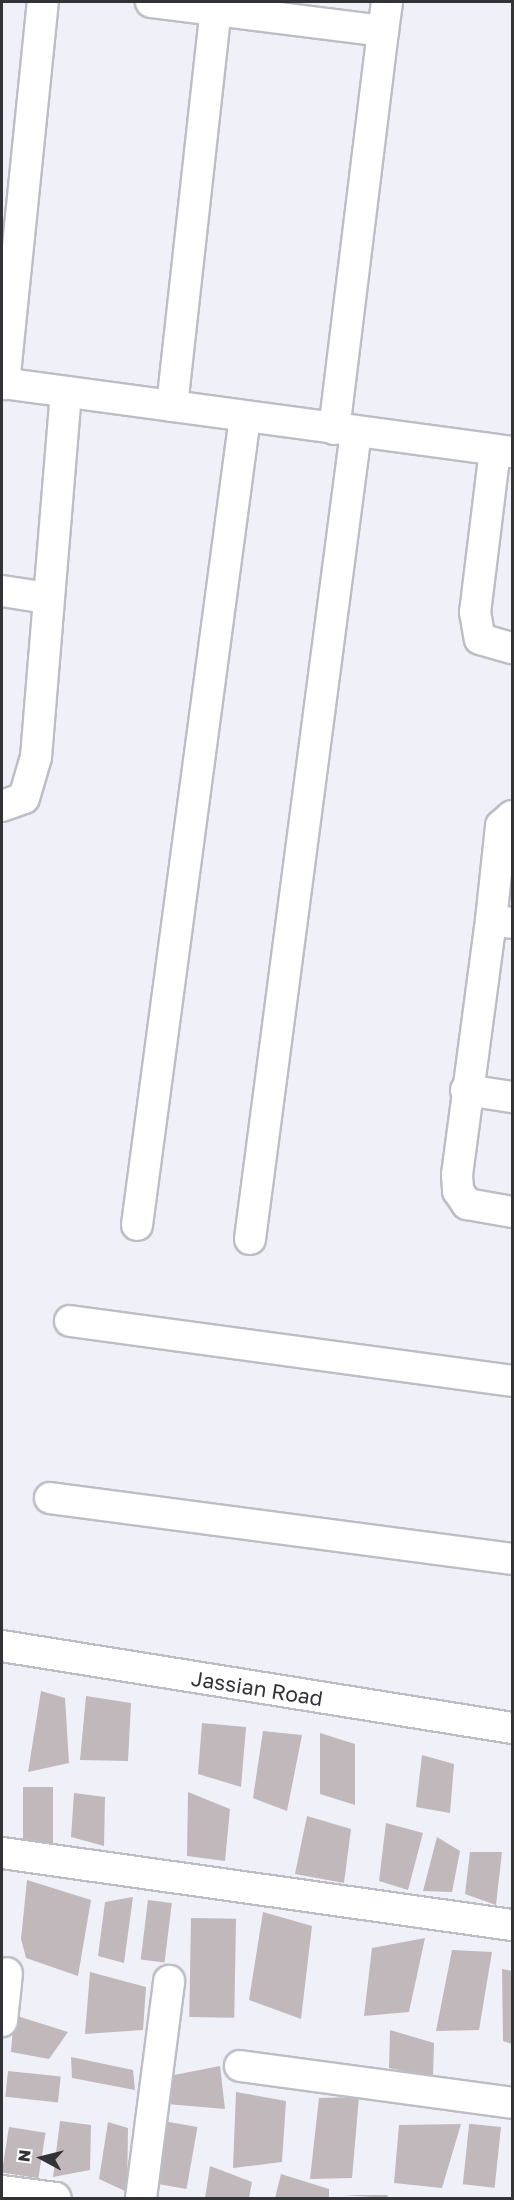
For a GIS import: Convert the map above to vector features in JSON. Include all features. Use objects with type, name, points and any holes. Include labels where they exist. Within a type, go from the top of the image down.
[{"type":"street","points":[[43,2],[3,383],[504,451],[475,612],[480,639],[513,648]]},
{"type":"street","points":[[151,2],[383,31]]},
{"type":"street","points":[[250,1239],[345,430],[387,2]]},
{"type":"street","points":[[172,406],[216,10]]},
{"type":"street","points":[[2,807],[24,798],[36,757],[47,597],[66,392]]},
{"type":"street","points":[[137,1225],[245,417]]},
{"type":"street","points":[[2,591],[47,597]]},
{"type":"street","points":[[513,816],[501,826],[502,921],[466,1090],[458,1191],[467,1204],[513,1212]]},
{"type":"street","points":[[466,1090],[513,1097]]},
{"type":"street","points":[[70,1322],[513,1381]]},
{"type":"street","points":[[50,1498],[513,1559]]},
{"type":"street","name":"Jassian Road","points":[[2,1646],[513,1728]]},
{"type":"street","points":[[2,1853],[513,1925]]},
{"type":"street","points":[[2,2021],[7,1973]]},
{"type":"street","points":[[141,2199],[169,1981]]},
{"type":"street","points":[[240,2066],[513,2103]]},
{"type":"street","points":[[2,2191],[56,2199]]},
{"type":"building","points":[[41,1691],[65,1698],[69,1763],[28,1772]]},
{"type":"building","points":[[86,1696],[131,1703],[128,1761],[80,1760]]},
{"type":"building","points":[[202,1723],[246,1727],[241,1787],[198,1774]]},
{"type":"building","points":[[263,1731],[302,1735],[287,1811],[253,1798]]},
{"type":"building","points":[[320,1733],[355,1744],[355,1805],[320,1794]]},
{"type":"building","points":[[422,1755],[454,1764],[450,1813],[416,1807]]},
{"type":"building","points":[[23,1787],[53,1787],[53,1843],[23,1843]]},
{"type":"building","points":[[188,1792],[230,1809],[225,1861],[187,1856]]},
{"type":"building","points":[[74,1793],[105,1797],[104,1846],[71,1837]]},
{"type":"building","points":[[307,1816],[351,1829],[344,1883],[295,1874]]},
{"type":"building","points":[[386,1823],[423,1833],[408,1890],[379,1881]]},
{"type":"building","points":[[437,1837],[460,1851],[452,1892],[423,1891]]},
{"type":"building","points":[[470,1852],[502,1852],[496,1905],[465,1894]]},
{"type":"building","points":[[27,1880],[91,1900],[78,1976],[26,1958],[21,1939]]},
{"type":"building","points":[[133,1897],[124,1963],[98,1956],[105,1902]]},
{"type":"building","points":[[148,1900],[172,1903],[165,1962],[141,1960]]},
{"type":"building","points":[[263,1912],[312,1926],[301,2019],[249,2000]]},
{"type":"building","points":[[191,1918],[236,1919],[234,2018],[189,2017]]},
{"type":"building","points":[[425,1938],[409,2012],[364,2016],[372,1948]]},
{"type":"building","points":[[452,1950],[492,1952],[479,2030],[436,2031]]},
{"type":"building","points":[[502,1969],[512,1971],[512,2044],[503,2041]]},
{"type":"building","points":[[90,1972],[146,1987],[143,2030],[85,2034]]},
{"type":"building","points":[[14,2015],[68,2032],[49,2059],[11,2052]]},
{"type":"building","points":[[390,2030],[434,2043],[433,2077],[389,2068]]},
{"type":"building","points":[[71,2057],[133,2070],[135,2090],[72,2078]]},
{"type":"building","points":[[220,2066],[225,2109],[167,2104],[169,2076]]},
{"type":"building","points":[[8,2071],[61,2077],[58,2102],[5,2097]]},
{"type":"building","points":[[236,2092],[286,2101],[282,2162],[233,2168]]},
{"type":"building","points":[[359,2097],[352,2178],[310,2179],[319,2098]]},
{"type":"building","points":[[60,2121],[91,2125],[90,2170],[53,2177]]},
{"type":"building","points":[[163,2121],[197,2127],[187,2189],[152,2183]]},
{"type":"building","points":[[108,2122],[128,2128],[127,2192],[99,2179]]},
{"type":"building","points":[[461,2124],[442,2188],[394,2183],[399,2125]]},
{"type":"building","points":[[469,2124],[501,2127],[495,2188],[463,2184]]},
{"type":"building","points":[[9,2127],[46,2133],[38,2178],[2,2172]]},
{"type":"building","points":[[210,2166],[252,2182],[249,2198],[205,2198]]},
{"type":"building","points":[[281,2174],[329,2189],[329,2198],[275,2198]]},
{"type":"building","points":[[343,2195],[388,2195],[387,2198]]}]
